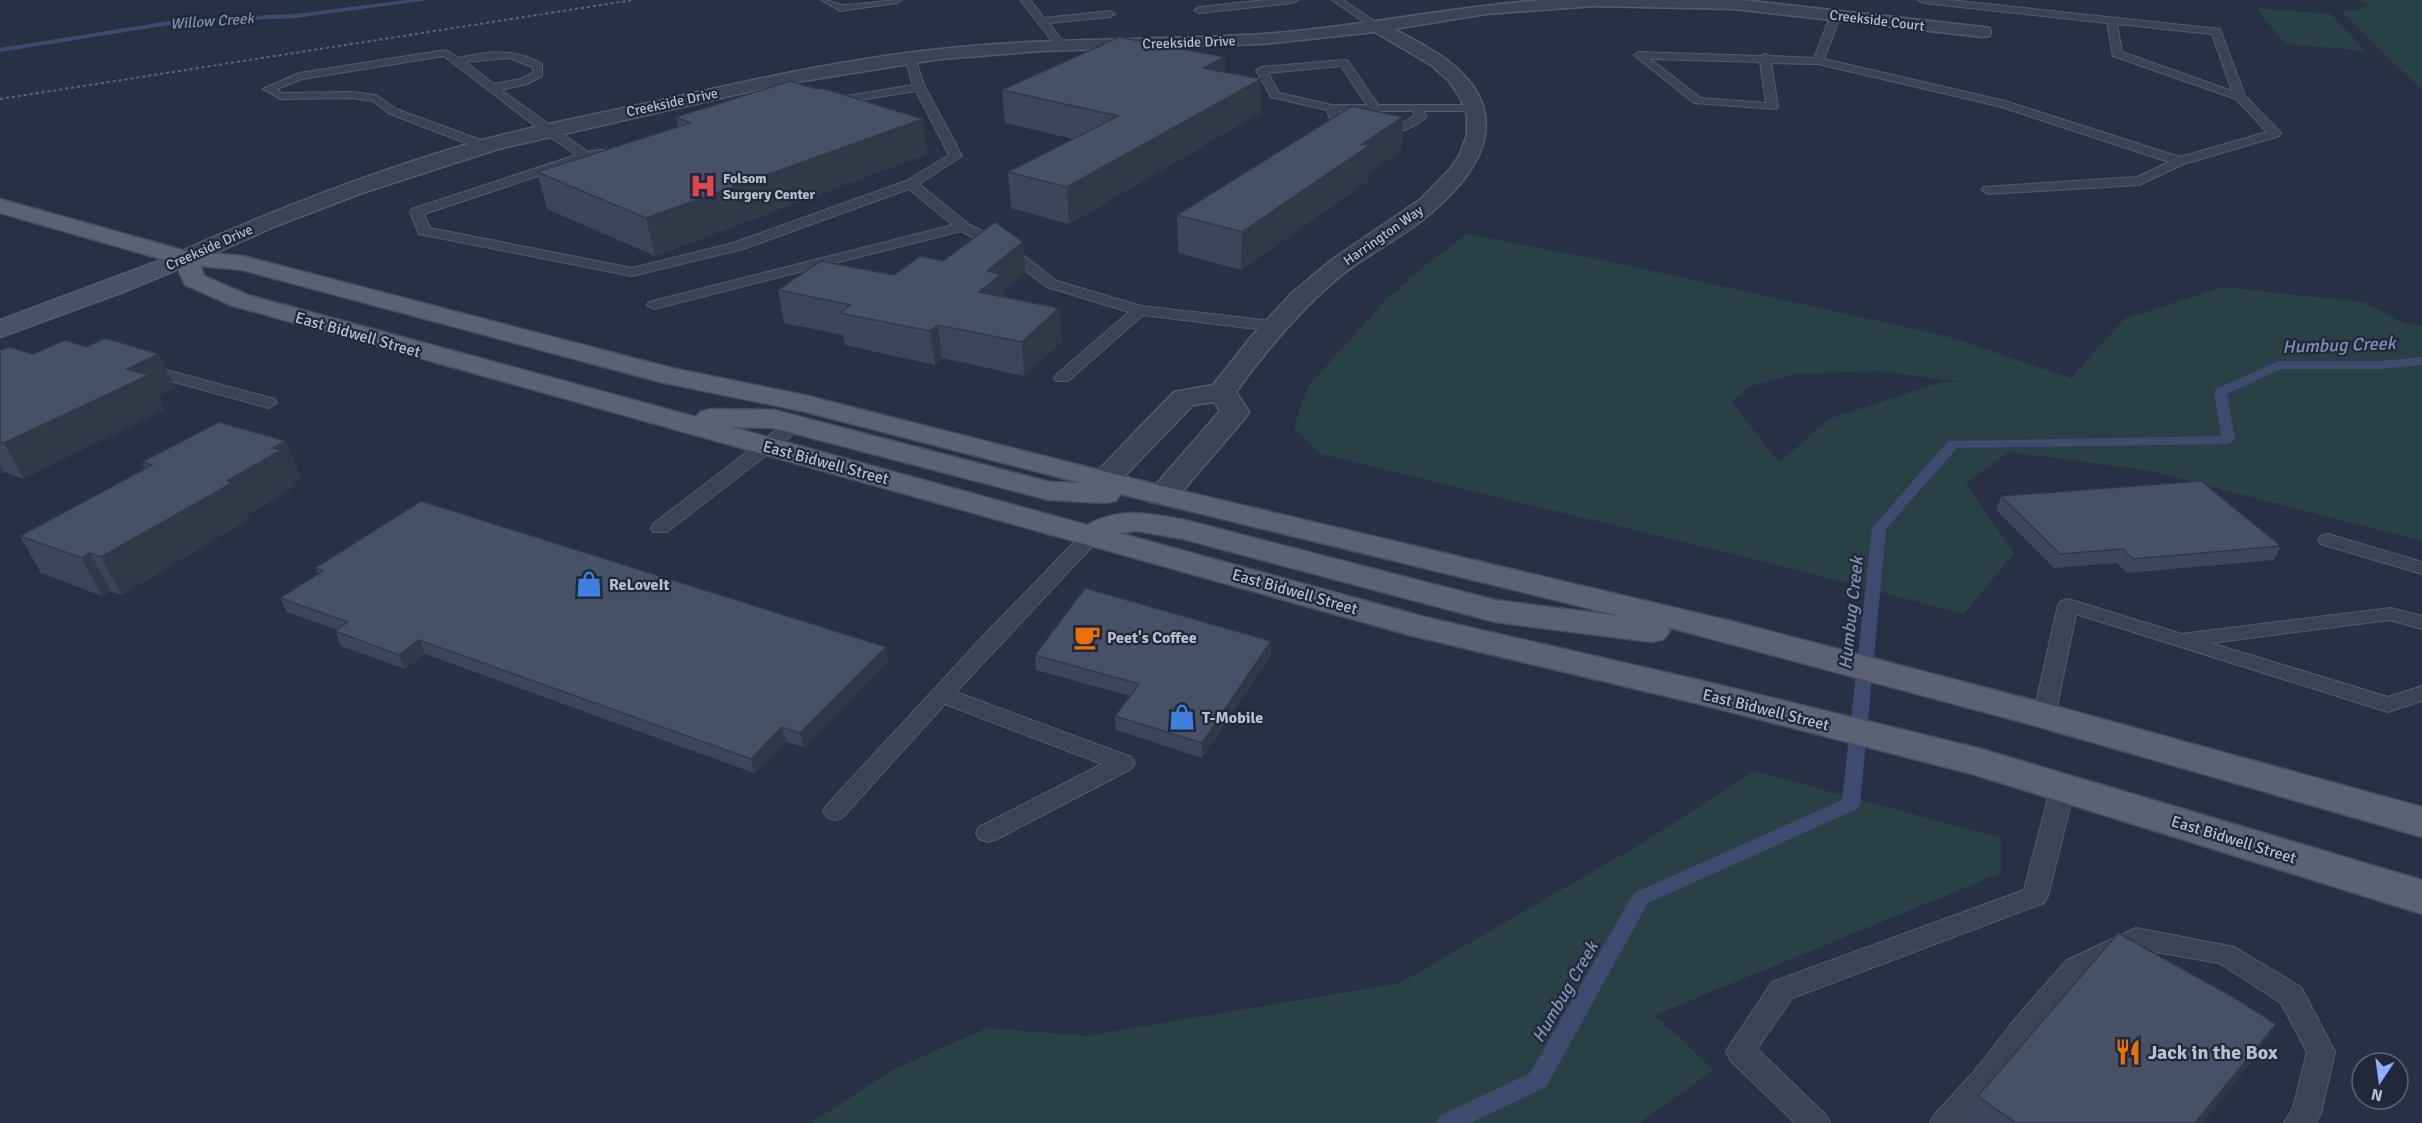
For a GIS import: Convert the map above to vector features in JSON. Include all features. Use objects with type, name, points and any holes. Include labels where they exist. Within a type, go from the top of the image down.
[{"type":"main road","points":[[0,206],[185,258],[243,263],[670,376],[804,403],[1162,495],[1763,641],[2027,711],[2422,822]]},
{"type":"main road","name":"East Bidwell Street","points":[[185,258],[194,280],[238,300],[1421,627],[1699,692],[1978,762],[2422,897]]},
{"type":"main road","points":[[660,417],[774,419],[1049,491],[1072,494],[1162,495]]},
{"type":"main road","points":[[1092,535],[1114,523],[1137,521],[1185,530],[1495,611],[1621,628],[1763,641]]},
{"type":"street","name":"Creekside Court","points":[[1378,27],[1486,9],[1595,1],[1704,2],[1983,32]]},
{"type":"street","name":"Creekside Drive","points":[[0,329],[114,287],[268,221],[354,188],[485,146],[547,130],[778,79],[910,58],[1061,45],[1243,40],[1378,27]]},
{"type":"street","name":"Harrington Way","points":[[1222,392],[1294,302],[1334,269],[1413,217],[1456,177],[1474,150],[1478,132],[1467,92],[1454,77],[1423,53],[1378,27]]},
{"type":"street","points":[[1104,480],[1184,398],[1222,392],[1235,412],[1162,495]]},
{"type":"lane","points":[[826,0],[840,8],[897,0]]},
{"type":"lane","points":[[1025,0],[1061,45]]},
{"type":"lane","points":[[1199,10],[1293,0]]},
{"type":"lane","points":[[1337,0],[1378,27]]},
{"type":"lane","points":[[1923,0],[1984,4],[2111,21],[2216,31],[2240,97],[2276,133],[2180,161],[2139,181],[1988,190]]},
{"type":"lane","points":[[1983,32],[1984,4]]},
{"type":"lane","points":[[1042,21],[1110,14]]},
{"type":"lane","points":[[1818,61],[1833,22],[1840,15]]},
{"type":"lane","points":[[2111,21],[2117,54],[2240,97]]},
{"type":"lane","points":[[485,146],[392,111],[376,98],[352,95],[280,96],[269,89],[299,76],[446,53],[547,130],[586,156]]},
{"type":"lane","points":[[457,61],[503,55],[517,56],[538,66],[538,74],[523,81],[492,88]]},
{"type":"lane","points":[[1765,57],[1772,107],[1698,101],[1639,55],[1765,57],[1818,61],[2001,103],[2180,161]]},
{"type":"lane","points":[[628,148],[586,156],[575,167],[417,212],[424,231],[632,272],[738,246],[911,184],[956,156],[919,87],[910,58]]},
{"type":"lane","points":[[1375,108],[1344,63],[1261,70],[1275,95],[1332,108],[1375,108],[1415,108],[1473,108]]},
{"type":"lane","points":[[817,104],[919,87]]},
{"type":"lane","points":[[1332,108],[1336,123],[1363,131],[1397,131],[1411,126],[1421,116],[1415,108]]},
{"type":"lane","points":[[607,153],[622,159],[619,165],[613,168]]},
{"type":"lane","points":[[911,184],[963,227],[1006,249],[1052,284],[1140,310],[1273,326]]},
{"type":"lane","points":[[654,305],[963,227]]},
{"type":"lane","points":[[1062,378],[1140,310]]},
{"type":"lane","points":[[130,365],[269,403]]},
{"type":"lane","points":[[660,528],[795,424]]},
{"type":"lane","points":[[835,811],[1092,535]]},
{"type":"lane","points":[[2328,540],[2422,568]]},
{"type":"lane","points":[[2027,711],[2068,604],[2388,705],[2422,693]]},
{"type":"lane","points":[[2180,640],[2391,614],[2422,622]]},
{"type":"lane","points":[[941,695],[1123,763],[988,833]]},
{"type":"lane","points":[[1815,1123],[1740,1051],[1782,990],[2035,896],[2063,787]]},
{"type":"lane","points":[[1945,1123],[1982,1083],[2030,1021],[2076,968],[2136,938],[2225,954],[2290,995],[2322,1052],[2302,1118]]},
{"type":"green space","points":[[2354,0],[2422,0],[2422,90],[2341,12],[2360,9],[2368,4]]},
{"type":"green space","points":[[2256,8],[2331,14],[2366,51],[2285,44]]},
{"type":"green space","points":[[1467,234],[1621,264],[1946,336],[2071,378],[2124,319],[2221,287],[2364,302],[2404,323],[2422,326],[2422,541],[2146,470],[2009,452],[1966,483],[2014,553],[1964,614],[1774,564],[1320,454],[1294,427],[1308,386],[1385,301],[1423,267]],"holes":[[[1879,371],[1969,383],[1944,381],[1829,419],[1779,463],[1732,402],[1749,387],[1794,374]]]},
{"type":"green space","points":[[1754,771],[2001,838],[2001,873],[1655,1015],[1714,1070],[1639,1123],[811,1123],[892,1070],[987,1028],[1087,1036],[1400,983],[1644,842]]},
{"type":"building","points":[[1119,37],[1225,57],[1203,68],[1261,79],[1067,187],[1008,172],[1118,116],[1002,90]]},
{"type":"building","points":[[790,81],[816,89],[822,88],[923,119],[646,218],[537,172],[690,123],[676,117]]},
{"type":"building","points":[[1352,106],[1403,117],[1362,144],[1370,145],[1242,232],[1177,215]]},
{"type":"building","points":[[995,222],[1023,242],[987,271],[1001,274],[979,292],[1059,308],[1022,342],[938,325],[930,331],[840,313],[850,305],[778,290],[821,261],[894,275],[920,256],[943,261]]},
{"type":"building","points":[[105,338],[159,354],[127,369],[149,375],[4,443],[0,442],[0,350],[9,347],[33,354],[65,340],[86,347]]},
{"type":"building","points":[[219,422],[286,441],[273,448],[281,450],[227,481],[232,483],[101,557],[90,553],[82,558],[20,536],[152,465],[142,462]]},
{"type":"building","points":[[2201,481],[2281,546],[2133,559],[2123,549],[2060,554],[2001,496]]},
{"type":"building","points":[[421,501],[886,647],[800,733],[782,727],[751,759],[419,640],[399,655],[335,631],[348,622],[280,598],[323,571],[315,568]]},
{"type":"building","points":[[1085,588],[1271,641],[1202,743],[1115,716],[1139,684],[1035,655]]},
{"type":"building","name":"Jack in the Box","points":[[2118,933],[2233,997],[2276,1024],[2195,1123],[2016,1123],[1978,1096]]},
{"type":"waterway","name":"Willow Creek","points":[[0,50],[182,21],[296,16],[424,0]]},
{"type":"waterway","name":"Humbug Creek","points":[[1447,1123],[1538,1080],[1641,898],[1851,804],[1879,528],[1953,444],[2228,440],[2220,392],[2279,365],[2381,365],[2422,361]]},
{"type":"railway","points":[[0,99],[633,0]]},
{"type":"place","name":"Folsom Surgery Center","points":[[703,186]]},
{"type":"place","name":"ReLoveIt","points":[[589,584]]},
{"type":"place","name":"Peet's Coffee","points":[[1087,637]]},
{"type":"place","name":"T-Mobile","points":[[1182,717]]},
{"type":"place","name":"Jack in the Box","points":[[2128,1052]]}]
